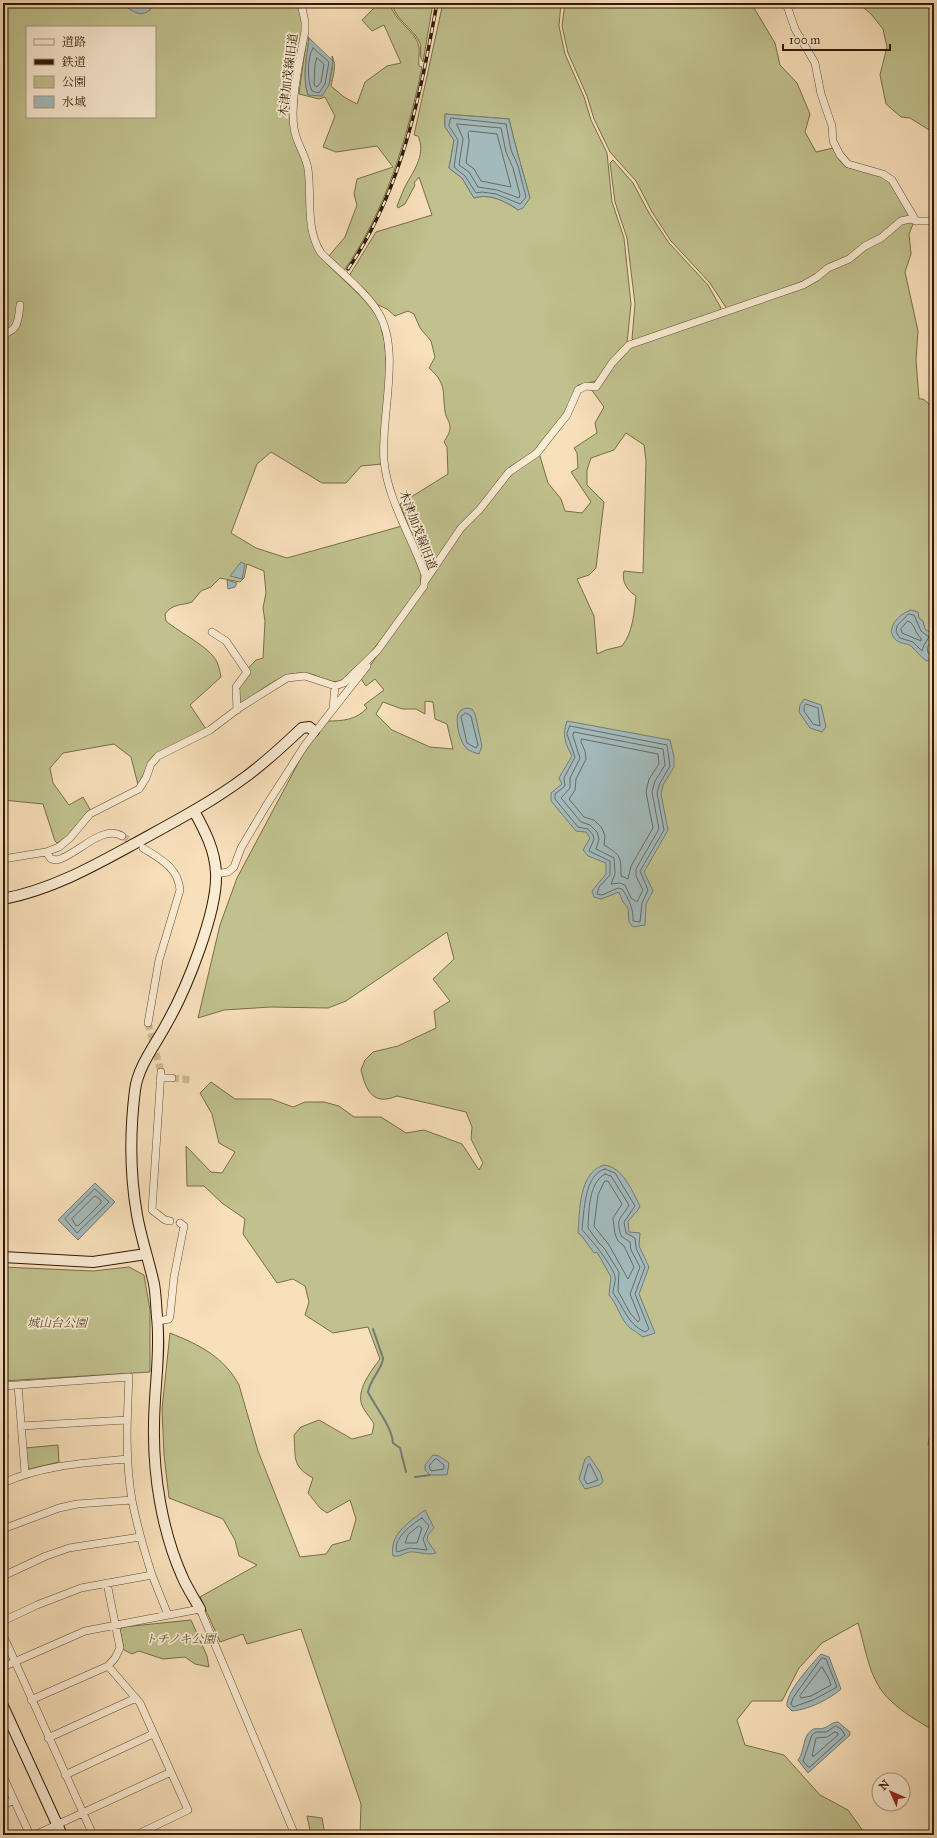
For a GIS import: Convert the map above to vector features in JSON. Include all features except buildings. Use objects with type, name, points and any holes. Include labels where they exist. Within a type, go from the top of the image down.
[{"type":"street","name":"木津加茂線旧道","points":[[301,3],[305,22],[305,31],[293,107],[293,121],[297,140],[308,169],[312,231],[315,243],[321,253],[371,302],[381,318],[386,331],[388,341],[388,398],[384,462],[390,488],[422,566],[425,581],[421,590],[377,651],[348,680],[335,686]]},
{"type":"street","points":[[786,3],[795,29],[814,63],[821,94],[830,118],[833,141],[840,155],[848,164],[883,174],[892,180],[916,221]]},
{"type":"street","points":[[425,581],[461,528],[480,509],[509,472],[540,448],[567,415],[578,390],[586,386],[596,387],[612,362],[629,345],[803,285],[817,277],[828,268],[849,259],[865,246],[881,238],[901,221],[910,219],[916,221],[934,221]]},
{"type":"street","points":[[3,334],[10,332],[16,327],[20,305]]},
{"type":"street","points":[[212,632],[226,641],[247,672],[236,687],[237,710]]},
{"type":"street","points":[[216,874],[228,872],[234,867],[241,848],[314,731],[360,675],[377,651]]},
{"type":"street","points":[[3,859],[46,852],[66,842],[90,814],[139,789],[144,782],[151,764],[158,756],[210,730],[274,685],[293,676],[310,678],[335,686],[333,708]]},
{"type":"street","points":[[3,899],[33,891],[68,878],[194,811],[250,774],[302,728],[309,727],[314,731]]},
{"type":"street","points":[[194,811],[211,845],[216,874],[213,905],[183,993],[142,1068],[136,1087],[132,1118],[134,1186],[137,1215],[154,1284],[158,1321],[154,1427],[159,1490],[168,1536],[176,1562],[185,1584],[200,1609],[295,1835]]},
{"type":"street","points":[[46,852],[51,859],[57,860],[106,833],[116,833],[122,836]]},
{"type":"street","points":[[142,848],[171,867],[178,878],[180,890],[153,983],[148,1023]]},
{"type":"street","points":[[170,1221],[165,1220],[152,1210],[161,1075],[172,1078]]},
{"type":"street","points":[[158,1321],[169,1319],[170,1316],[174,1277],[184,1226],[180,1223]]},
{"type":"street","points":[[3,1257],[93,1262],[146,1254]]},
{"type":"street","points":[[3,1386],[129,1377],[127,1420],[128,1459],[132,1500],[140,1537],[152,1575],[168,1615]]},
{"type":"street","points":[[18,1385],[24,1474]]},
{"type":"street","points":[[21,1426],[127,1420]]},
{"type":"street","points":[[3,1483],[24,1474],[70,1464],[128,1459]]},
{"type":"street","points":[[3,1529],[59,1508],[77,1504],[132,1500]]},
{"type":"street","points":[[3,1576],[46,1556],[69,1548],[140,1537]]},
{"type":"street","points":[[3,1621],[37,1605],[81,1588],[152,1575]]},
{"type":"street","points":[[31,1700],[108,1666],[115,1658],[120,1648],[107,1583]]},
{"type":"street","points":[[3,1667],[85,1631],[200,1609]]},
{"type":"street","points":[[3,1635],[48,1738],[93,1835]]},
{"type":"street","points":[[108,1666],[140,1703],[188,1810],[136,1835]]},
{"type":"street","points":[[48,1738],[136,1698]]},
{"type":"street","points":[[3,1706],[62,1835]]},
{"type":"street","points":[[65,1775],[153,1734]]},
{"type":"street","points":[[35,1835],[171,1772]]},
{"type":"street","points":[[3,1776],[30,1835]]},
{"type":"street","points":[[3,1805],[14,1800]]},
{"type":"green space","points":[[3,3],[123,3],[132,11],[143,13],[150,10],[151,3],[298,3],[303,22],[294,140],[306,169],[308,217],[327,264],[369,304],[379,320],[385,343],[387,382],[382,464],[361,466],[346,483],[322,483],[271,452],[257,464],[231,533],[256,548],[287,558],[402,526],[421,574],[421,585],[383,638],[359,666],[348,676],[336,682],[311,674],[291,674],[273,682],[240,705],[236,681],[256,660],[263,658],[265,621],[263,608],[266,593],[264,571],[247,564],[244,578],[240,582],[220,578],[211,587],[201,591],[192,602],[174,606],[165,614],[166,621],[208,651],[217,662],[221,677],[190,705],[206,729],[152,758],[138,785],[131,757],[114,744],[63,753],[50,768],[53,783],[69,805],[83,797],[91,811],[86,814],[67,837],[57,843],[55,841],[43,804],[3,800]]},
{"type":"green space","points":[[379,3],[390,3],[396,15],[414,36],[419,47],[419,66],[422,67],[402,147],[393,174],[371,224],[358,249],[343,272],[328,257],[345,237],[357,205],[354,194],[357,179],[393,167],[377,146],[336,152],[323,147],[335,116],[325,97],[319,99],[299,94],[307,35],[309,38],[305,81],[308,95],[329,85],[332,70],[332,56],[334,74],[331,86],[344,97],[357,104],[365,82],[387,66],[401,63],[384,25],[372,31],[362,20]]},
{"type":"green space","points":[[392,3],[433,3],[423,62],[419,41],[396,14]]},
{"type":"green space","points":[[443,3],[561,3],[559,26],[565,54],[584,97],[591,120],[607,153],[612,202],[624,238],[631,304],[627,343],[596,381],[578,385],[565,414],[537,450],[509,469],[427,576],[400,504],[448,474],[447,447],[444,442],[450,426],[446,416],[442,385],[429,368],[435,357],[431,341],[420,328],[414,314],[408,311],[395,316],[387,309],[376,304],[349,276],[376,232],[432,215],[419,177],[414,183],[415,185],[405,204],[398,208],[397,206],[420,155],[420,142],[418,136],[414,135]],"holes":[[[445,114],[509,119],[530,198],[518,210],[491,197],[485,196],[474,198],[462,178],[449,168],[454,140],[445,127]]]},
{"type":"green space","points":[[565,3],[751,3],[775,43],[780,65],[797,83],[810,114],[805,132],[816,152],[833,148],[841,162],[847,167],[882,176],[894,185],[911,216],[848,257],[802,283],[727,309],[710,283],[671,241],[652,212],[636,181],[610,152],[594,119],[587,96],[568,53],[562,26]]},
{"type":"green space","points":[[858,3],[934,3],[934,133],[910,118],[901,117],[886,104],[880,75],[887,47],[883,29],[871,14]]},
{"type":"green space","points":[[613,160],[633,183],[649,213],[669,243],[708,285],[721,308],[719,312],[635,342],[632,339],[635,304],[627,238],[615,202],[610,163]]},
{"type":"green space","points":[[912,221],[913,224],[909,234],[911,254],[905,272],[918,331],[916,360],[919,399],[923,399],[934,408],[934,1417],[928,1444],[934,1453],[934,1731],[901,1709],[884,1693],[869,1665],[858,1623],[822,1643],[799,1668],[782,1701],[752,1701],[737,1720],[745,1745],[784,1755],[820,1795],[848,1810],[866,1835],[360,1835],[361,1804],[301,1629],[247,1644],[243,1634],[220,1642],[200,1597],[257,1565],[239,1556],[235,1540],[223,1519],[169,1498],[164,1455],[162,1409],[170,1333],[201,1347],[210,1353],[233,1375],[239,1385],[258,1451],[300,1557],[326,1554],[332,1545],[350,1540],[356,1519],[350,1500],[327,1513],[320,1508],[308,1493],[313,1478],[306,1474],[298,1465],[295,1455],[294,1435],[301,1427],[319,1420],[352,1439],[372,1434],[374,1424],[363,1408],[361,1396],[366,1379],[380,1359],[368,1327],[333,1333],[305,1315],[309,1302],[305,1286],[293,1279],[277,1283],[243,1234],[245,1219],[222,1203],[204,1186],[187,1186],[186,1146],[211,1172],[222,1173],[235,1152],[219,1143],[212,1114],[200,1093],[211,1082],[235,1099],[271,1099],[293,1107],[305,1102],[324,1102],[339,1106],[354,1117],[381,1117],[406,1133],[424,1130],[462,1144],[479,1170],[483,1163],[471,1139],[472,1127],[466,1112],[397,1096],[389,1099],[376,1098],[368,1090],[361,1070],[365,1060],[373,1052],[398,1046],[436,1028],[434,1011],[450,1001],[433,979],[454,959],[447,932],[346,1001],[328,1008],[271,1007],[224,1010],[198,1018],[220,925],[237,878],[303,754],[327,721],[344,720],[358,715],[367,708],[364,705],[384,690],[375,679],[366,686],[361,679],[463,531],[481,512],[511,475],[539,453],[548,483],[561,499],[565,511],[582,513],[591,502],[571,472],[578,468],[577,453],[574,448],[597,433],[595,423],[604,407],[591,389],[633,346],[747,307],[829,269],[897,226]],"holes":[[[626,433],[644,445],[646,461],[643,573],[624,571],[624,582],[630,592],[636,596],[635,609],[629,635],[626,641],[622,646],[597,654],[594,616],[577,579],[589,575],[596,568],[604,502],[587,485],[587,470],[591,458],[614,450]],[[425,701],[433,702],[435,719],[447,724],[453,749],[430,747],[392,730],[376,714],[383,702],[402,709],[416,709],[425,714]]]},
{"type":"green space","name":"城山台公園","points":[[3,1267],[93,1271],[129,1267],[144,1275],[150,1310],[150,1372],[3,1381]]},
{"type":"green space","points":[[3,1423],[7,1423],[8,1439],[3,1440]]},
{"type":"green space","points":[[58,1445],[59,1462],[30,1469],[26,1466],[25,1448]]},
{"type":"green space","name":"トチノキ公園","points":[[191,1620],[207,1656],[209,1667],[195,1664],[185,1657],[163,1659],[139,1651],[132,1654],[124,1650],[120,1630],[123,1627]]},
{"type":"green space","points":[[307,1816],[322,1818],[325,1835],[311,1835]]},
{"type":"water","points":[[123,3],[151,3],[152,7],[145,13],[141,14],[129,9]]},
{"type":"water","points":[[309,38],[333,61],[329,85],[322,96],[308,95],[306,88],[305,81]]},
{"type":"water","points":[[445,114],[509,119],[530,198],[523,208],[518,210],[503,201],[491,197],[486,196],[474,198],[462,178],[449,168],[454,140],[445,127]]},
{"type":"water","points":[[241,562],[245,564],[242,579],[230,576]]},
{"type":"water","points":[[227,580],[237,583],[235,587],[228,589]]},
{"type":"water","points":[[911,610],[918,612],[919,618],[923,621],[925,629],[933,635],[932,642],[927,647],[928,653],[934,654],[931,660],[927,661],[922,658],[911,646],[901,643],[893,636],[892,627],[894,622],[906,612]]},
{"type":"water","points":[[804,699],[821,705],[826,727],[822,732],[810,728],[799,712],[800,705]]},
{"type":"water","points":[[466,708],[472,709],[475,714],[482,746],[479,754],[467,749],[464,746],[459,732],[457,722],[458,714],[461,710]]},
{"type":"water","points":[[567,721],[670,740],[674,757],[674,767],[663,785],[661,794],[668,830],[644,872],[653,891],[646,904],[645,925],[633,927],[629,922],[628,908],[623,902],[619,892],[601,899],[594,897],[592,891],[606,874],[606,863],[588,856],[583,850],[590,838],[586,832],[576,831],[551,801],[551,793],[562,784],[559,778],[572,756],[565,739]]},
{"type":"water","points":[[604,1165],[617,1170],[622,1175],[640,1206],[628,1221],[629,1232],[640,1233],[639,1246],[649,1267],[639,1294],[655,1333],[643,1337],[630,1328],[624,1320],[609,1295],[611,1277],[597,1252],[594,1253],[578,1233],[580,1204],[585,1184],[589,1176],[596,1169]]},
{"type":"water","points":[[95,1183],[115,1202],[78,1240],[58,1220]]},
{"type":"water","points":[[433,1455],[439,1456],[449,1463],[447,1475],[430,1475],[425,1470],[425,1465]]},
{"type":"water","points":[[589,1456],[600,1472],[603,1481],[600,1485],[585,1489],[579,1479],[585,1459]]},
{"type":"water","points":[[425,1510],[434,1528],[428,1535],[427,1540],[436,1553],[429,1554],[409,1552],[399,1556],[393,1556],[394,1541],[397,1535],[407,1524]]},
{"type":"water","points":[[821,1654],[829,1657],[841,1689],[831,1697],[805,1709],[792,1711],[787,1706],[790,1694],[800,1679]]},
{"type":"water","points":[[838,1722],[850,1732],[850,1735],[808,1773],[798,1760],[802,1753],[807,1736],[814,1729],[822,1729]]},
{"type":"waterway","points":[[373,1329],[383,1358],[381,1366],[371,1383],[368,1392],[387,1424],[393,1443],[400,1448],[406,1472]]},
{"type":"waterway","points":[[415,1477],[430,1475]]},
{"type":"tunnel","points":[[122,836],[137,845]]},
{"type":"tunnel","points":[[148,1023],[161,1072]]},
{"type":"tunnel","points":[[172,1078],[192,1080]]},
{"type":"railway","points":[[348,269],[367,239],[395,175],[416,107],[437,3]]}]
